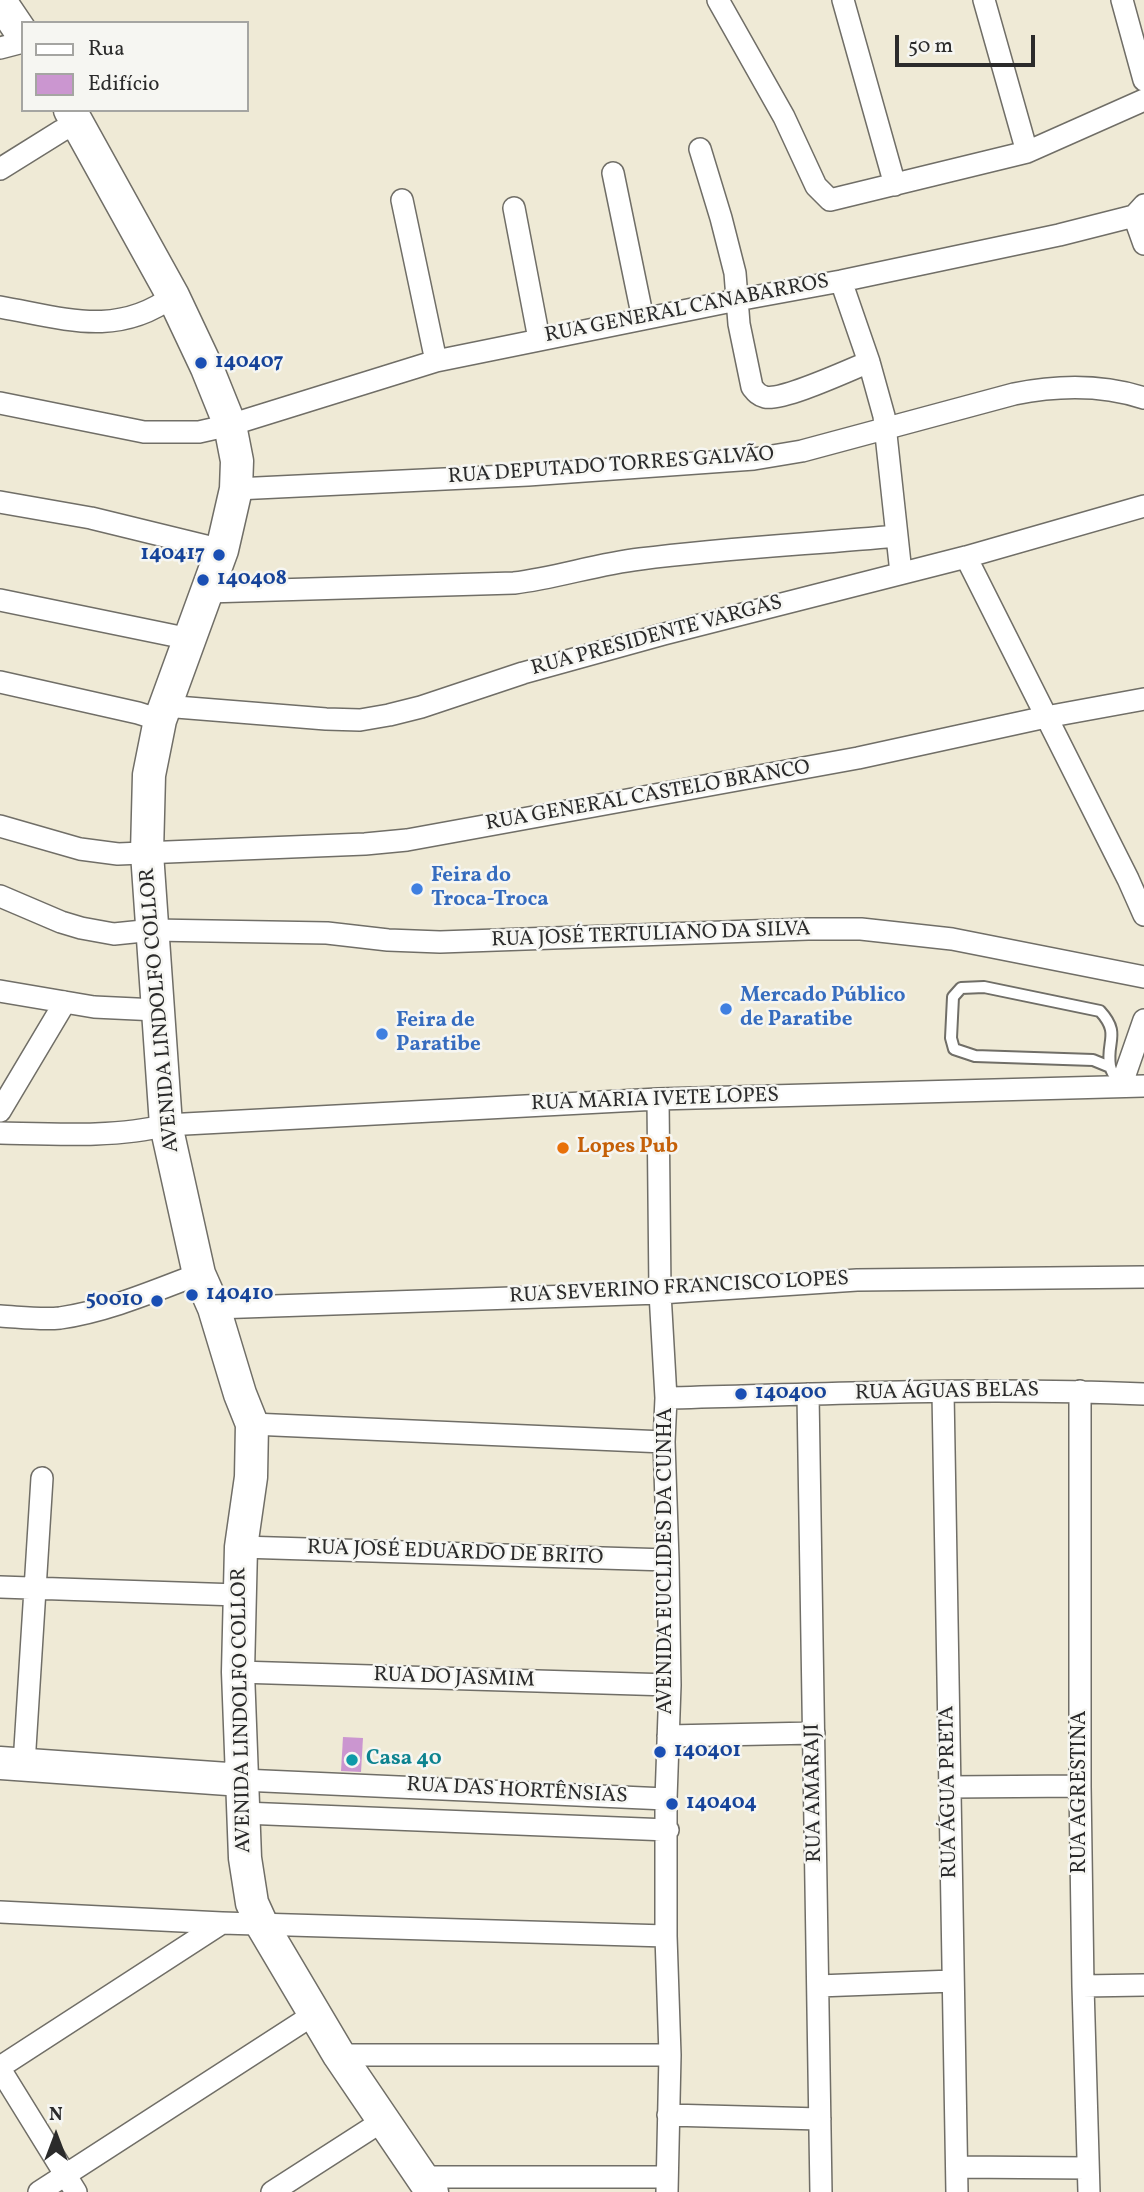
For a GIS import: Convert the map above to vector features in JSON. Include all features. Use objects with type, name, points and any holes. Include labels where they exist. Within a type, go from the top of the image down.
[{"type":"main road","points":[[0,1],[21,32]]},
{"type":"main road","name":"AVENIDA LINDOLFO COLLOR","points":[[74,117],[173,296],[208,368],[230,425],[237,461],[236,489],[222,550],[162,713],[149,775],[147,853],[166,1125],[200,1274],[252,1424],[251,1477],[241,1548],[238,1672],[245,1858],[252,1903],[262,1925],[339,2055],[427,2185]]},
{"type":"main road","points":[[12,1763],[242,1780]]},
{"type":"street","points":[[718,0],[784,117],[816,186],[830,200],[1027,152],[1144,100]]},
{"type":"street","points":[[843,0],[895,185]]},
{"type":"street","points":[[985,0],[1027,152]]},
{"type":"street","points":[[1122,0],[1144,80]]},
{"type":"street","points":[[0,48],[21,43]]},
{"type":"street","points":[[0,169],[61,131],[74,117]]},
{"type":"street","points":[[700,149],[735,273],[739,324],[756,393],[762,396],[779,396],[869,362]]},
{"type":"street","points":[[613,173],[643,319]]},
{"type":"street","points":[[402,200],[436,361]]},
{"type":"street","points":[[514,208],[539,339]]},
{"type":"street","points":[[1139,211],[1144,244]]},
{"type":"street","name":"RUA GENERAL CANABARROS","points":[[0,403],[144,432],[199,432],[230,425],[436,361],[1059,235],[1139,211]]},
{"type":"street","points":[[841,281],[882,406],[901,573]]},
{"type":"street","points":[[0,307],[104,323],[132,318],[173,296]]},
{"type":"street","name":"RUA DEPUTADO TORRES GALVÃO","points":[[236,489],[528,475],[742,460],[802,451],[1044,388],[1106,389],[1144,398]]},
{"type":"street","points":[[0,502],[91,518],[222,550]]},
{"type":"street","name":"RUA PRESIDENTE VARGAS","points":[[0,682],[138,713],[360,720],[421,707],[523,673],[1144,506]]},
{"type":"street","points":[[207,592],[514,583],[542,580],[604,564],[639,559],[758,546],[897,536]]},
{"type":"street","points":[[966,556],[1046,718],[1136,878],[1144,915]]},
{"type":"street","points":[[0,600],[190,639]]},
{"type":"street","name":"RUA GENERAL CASTELO BRANCO","points":[[0,826],[80,849],[118,854],[407,840],[858,758],[1144,699]]},
{"type":"street","name":"RUA JOSÉ TERTULIANO DA SILVA","points":[[0,896],[81,928],[114,934],[153,930],[327,933],[388,940],[440,942],[860,929],[952,939],[1144,977]]},
{"type":"street","points":[[0,991],[94,1007],[157,1010]]},
{"type":"street","points":[[0,1111],[65,1002]]},
{"type":"street","points":[[1121,1086],[1144,1020]]},
{"type":"street","name":"RUA MARIA IVETE LOPES","points":[[0,1132],[95,1134],[155,1129],[166,1125],[658,1099],[1144,1086]]},
{"type":"street","name":"AVENIDA EUCLIDES DA CUNHA","points":[[658,1099],[670,1685],[666,1799],[666,1936],[670,2055],[667,2185]]},
{"type":"street","points":[[0,1316],[57,1318],[127,1301],[200,1274]]},
{"type":"street","name":"RUA SEVERINO FRANCISCO LOPES","points":[[214,1308],[660,1293],[858,1280],[1144,1277]]},
{"type":"street","name":"RUA ÁGUAS BELAS","points":[[666,1398],[943,1392],[1080,1391],[1144,1394]]},
{"type":"street","name":"RUA AGRESTINA","points":[[1080,1391],[1080,1786],[1089,2192]]},
{"type":"street","name":"RUA ÁGUA PRETA","points":[[943,1392],[957,2192]]},
{"type":"street","name":"RUA AMARAJI","points":[[808,1394],[821,2192]]},
{"type":"street","points":[[252,1424],[664,1441]]},
{"type":"street","points":[[12,1763],[34,1589],[42,1478]]},
{"type":"street","name":"RUA JOSÉ EDUARDO DE BRITO","points":[[241,1548],[668,1560]]},
{"type":"street","points":[[0,1587],[239,1595]]},
{"type":"street","name":"RUA DO JASMIM","points":[[238,1672],[670,1685]]},
{"type":"street","points":[[668,1736],[814,1733]]},
{"type":"street","name":"RUA DAS HORTÊNSIAS","points":[[242,1780],[666,1799]]},
{"type":"street","points":[[950,1787],[1080,1786]]},
{"type":"street","name":"RUA DAS HORTÊNSIAS","points":[[243,1814],[668,1830]]},
{"type":"street","points":[[5,1915],[666,1936]]},
{"type":"street","points":[[71,2184],[0,2068],[222,1923]]},
{"type":"street","points":[[818,1986],[953,1981]]},
{"type":"street","points":[[1083,1986],[1144,1984]]},
{"type":"street","points":[[39,2192],[71,2184],[316,2013]]},
{"type":"street","points":[[339,2055],[670,2055]]},
{"type":"street","points":[[668,2115],[820,2119]]},
{"type":"street","points":[[272,2192],[384,2120]]},
{"type":"street","points":[[957,2167],[1087,2168]]},
{"type":"street","points":[[427,2185],[667,2185]]},
{"type":"lane","points":[[1110,1067],[1093,1060],[975,1056],[954,1049],[951,1038],[953,997],[961,988],[984,987],[1100,1011],[1110,1022],[1110,1067],[1121,1086]]},
{"type":"building","name":"Casa 40","points":[[343,1737],[363,1738],[361,1772],[341,1771]]},
{"type":"place","name":"140407","points":[[201,363]]},
{"type":"place","name":"140417","points":[[219,555]]},
{"type":"place","name":"140408","points":[[203,580]]},
{"type":"place","name":"Feira do Troca-Troca","points":[[417,889]]},
{"type":"place","name":"Mercado Público de Paratibe","points":[[726,1009]]},
{"type":"place","name":"Feira de Paratibe","points":[[382,1034]]},
{"type":"place","name":"Lopes Pub","points":[[563,1148]]},
{"type":"place","name":"140410","points":[[192,1295]]},
{"type":"place","name":"50010","points":[[157,1301]]},
{"type":"place","name":"140400","points":[[741,1394]]},
{"type":"place","name":"140401","points":[[660,1752]]},
{"type":"place","name":"Casa 40","points":[[352,1760]]},
{"type":"place","name":"140404","points":[[672,1804]]}]
